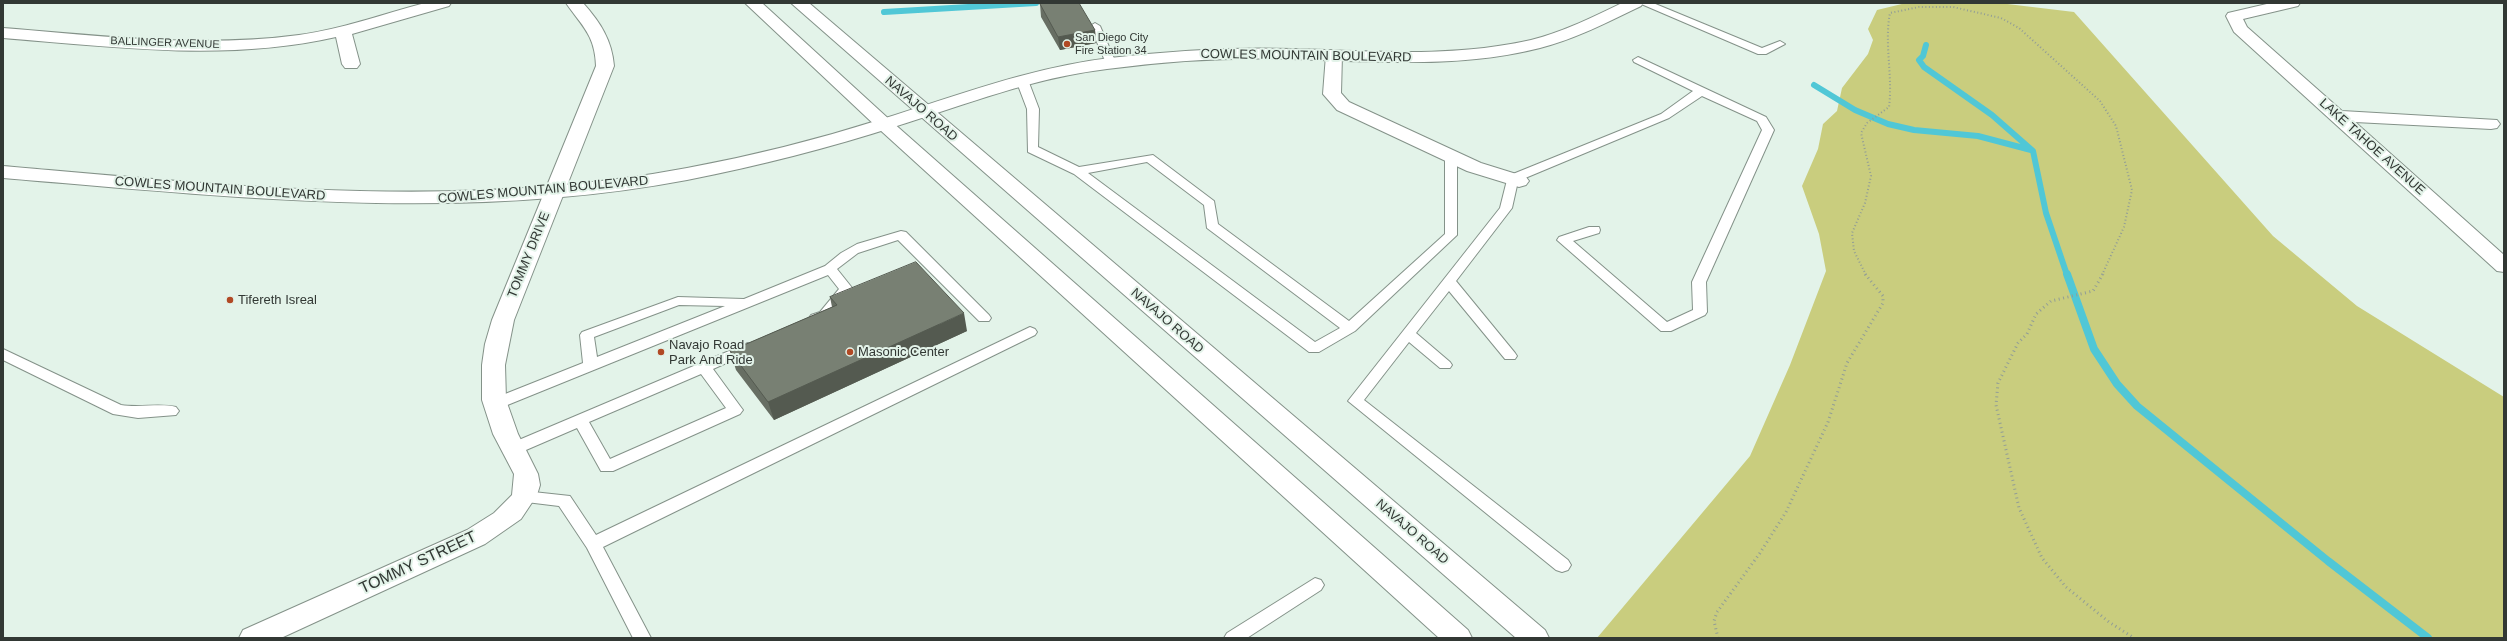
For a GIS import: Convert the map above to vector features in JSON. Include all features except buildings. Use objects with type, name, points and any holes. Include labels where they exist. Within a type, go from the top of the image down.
[{"type":"street","name":"BALLINGER AVENUE","points":[[3,33],[192,46],[283,42],[343,30],[443,3]]},
{"type":"street","name":"TOMMY DRIVE","points":[[513,449],[499,418],[495,404],[492,391],[492,359],[497,341],[554,192],[605,66],[605,54],[600,35],[574,3]]},
{"type":"street","points":[[753,3],[885,125],[1458,638]]},
{"type":"street","name":"NAVAJO ROAD","points":[[799,3],[1535,638]]},
{"type":"street","name":"COWLES MOUNTAIN BOULEVARD","points":[[3,172],[308,198],[431,200],[554,192],[657,180],[780,153],[885,125],[1022,80],[1110,63],[1203,54],[1334,55],[1426,58],[1507,50],[1575,32],[1634,3]]},
{"type":"street","name":"LAKE TAHOE AVENUE","points":[[2292,3],[2234,16],[2240,29],[2504,266]]},
{"type":"street","points":[[343,30],[351,64]]},
{"type":"street","points":[[1334,55],[1332,94],[1343,106],[1474,167],[1516,180]]},
{"type":"street","points":[[2337,116],[2491,124]]},
{"type":"street","name":"TOMMY STREET","points":[[253,638],[476,537],[497,525],[514,511],[524,497],[529,484],[526,474],[513,449]]},
{"type":"lane","points":[[1644,3],[1762,52],[1780,44]]},
{"type":"lane","points":[[1094,26],[1110,63]]},
{"type":"lane","points":[[1594,230],[1564,240],[1666,328],[1700,312],[1699,282],[1768,130],[1762,119],[1638,60]]},
{"type":"lane","points":[[1022,80],[1033,109],[1032,149],[1078,171],[1314,349],[1350,328],[1452,235],[1451,156]]},
{"type":"lane","points":[[1562,565],[1356,401],[1506,208],[1516,180],[1665,116],[1701,91]]},
{"type":"lane","points":[[1078,171],[1149,158],[1210,204],[1212,225],[1350,328]]},
{"type":"lane","points":[[495,404],[830,270],[842,256],[854,250],[900,235],[984,318]]},
{"type":"lane","points":[[804,324],[825,315],[846,289],[830,270]]},
{"type":"lane","points":[[1448,281],[1510,356]]},
{"type":"lane","points":[[591,366],[587,334],[678,301],[748,302]]},
{"type":"lane","points":[[593,544],[1030,332]]},
{"type":"lane","points":[[1408,334],[1445,365]]},
{"type":"lane","points":[[513,449],[761,342]]},
{"type":"lane","points":[[3,354],[118,410],[138,413],[171,411]]},
{"type":"lane","points":[[580,420],[607,468],[735,410],[704,367]]},
{"type":"lane","points":[[524,497],[564,500],[593,544],[642,638]]},
{"type":"lane","points":[[1233,638],[1315,585]]},
{"type":"path","points":[[1718,638],[1714,621],[1718,612],[1725,598],[1760,553],[1786,512],[1828,422],[1847,363],[1883,303],[1883,296],[1867,277],[1854,251],[1852,233],[1865,204],[1871,176],[1861,133],[1867,123],[1889,108],[1890,98],[1888,74],[1891,62],[1887,53],[1891,43],[1888,19],[1890,13],[1900,9],[1958,8],[1989,14],[2012,23],[2084,83],[2114,119],[2120,134],[2132,190],[2124,224],[2108,264],[2093,291],[2066,296],[2051,301],[2031,320],[2027,334],[2018,343],[1998,383],[1996,405],[2004,447],[2019,508],[2042,558],[2066,587],[2109,622],[2134,638]]},
{"type":"green space","points":[[1906,3],[1999,3],[2074,12],[2273,236],[2357,306],[2504,397],[2504,638],[1597,638],[1750,456],[1790,365],[1826,271],[1819,234],[1802,186],[1818,149],[1823,124],[1837,111],[1842,88],[1868,54],[1873,40],[1868,29],[1877,10]]},
{"type":"waterway","points":[[884,12],[1036,3]]},
{"type":"waterway","points":[[1926,45],[1923,56],[1919,60],[1924,67],[1992,115],[2033,151],[2046,213],[2067,275]]},
{"type":"waterway","points":[[1814,85],[1855,110],[1888,124],[1914,130],[1978,136],[2031,150]]},
{"type":"waterway","points":[[2067,274],[2094,349],[2117,384],[2137,406],[2328,561],[2428,638]]},
{"type":"place","name":"San Diego City Fire Station 34","points":[[1067,44]]},
{"type":"place","name":"Tifereth Isreal","points":[[230,300]]},
{"type":"place","name":"Navajo Road Park And Ride","points":[[661,352]]},
{"type":"place","name":"Masonic Center","points":[[850,352]]}]
